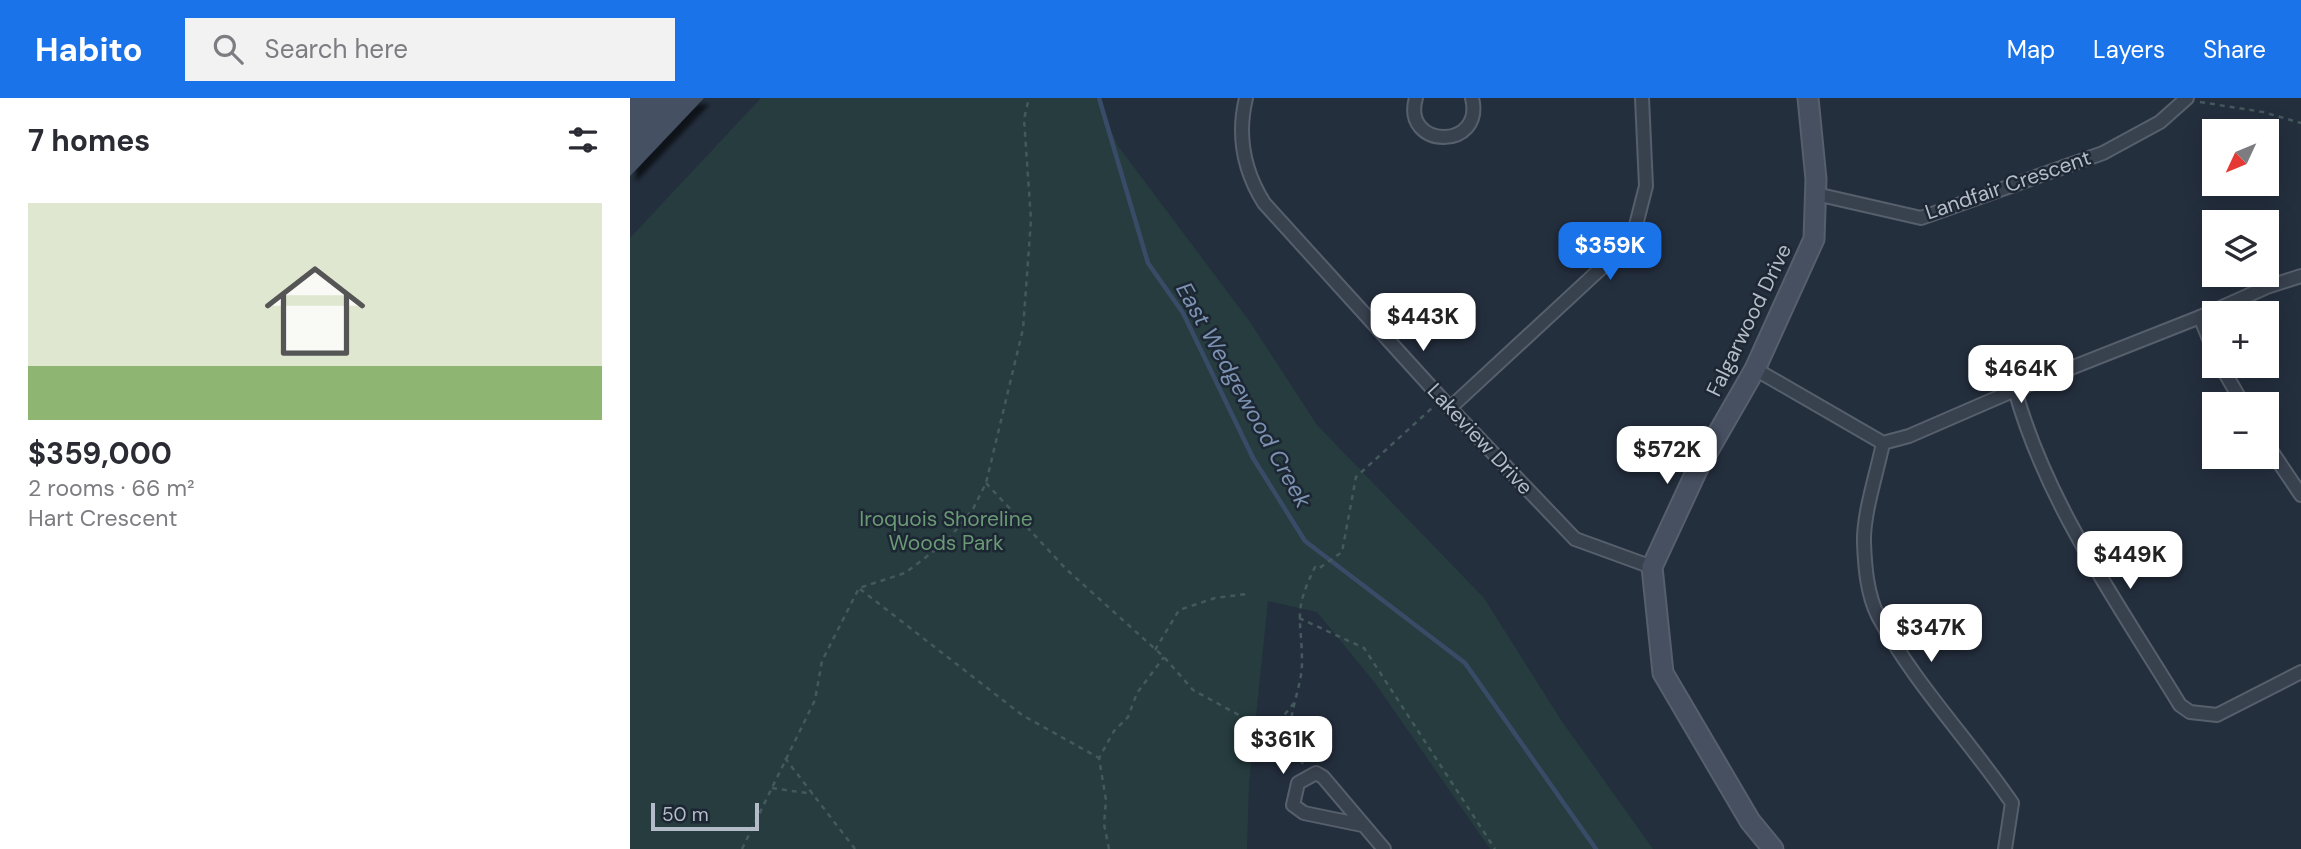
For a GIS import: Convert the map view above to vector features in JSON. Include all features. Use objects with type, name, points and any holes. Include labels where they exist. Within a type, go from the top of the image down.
[{"type":"street","name":"Lakeview Drive","points":[[1245,98],[1240,137],[1251,183],[1264,203],[1450,408],[1575,539],[1652,567]]},
{"type":"street","points":[[1416,98],[1415,115],[1418,124],[1434,137],[1444,138],[1462,132],[1469,124],[1474,106],[1472,98]]},
{"type":"street","points":[[1450,408],[1610,260],[1635,229],[1646,186],[1642,98]]},
{"type":"street","name":"Falgarwood Drive","points":[[1652,567],[1697,470],[1755,369],[1814,239],[1816,194],[1808,98]]},
{"type":"street","name":"Landfair Crescent","points":[[1816,194],[1921,218],[2102,153],[2160,122],[2187,99]]},
{"type":"street","points":[[1755,369],[1883,443],[1909,436],[2267,287],[2301,276]]},
{"type":"street","points":[[2200,317],[2202,322]]},
{"type":"street","points":[[2015,390],[2024,426],[2045,479],[2180,705],[2190,712],[2217,715],[2301,672]]},
{"type":"street","points":[[1883,443],[1864,540],[1868,586],[1877,614],[1896,643],[1972,753],[2012,803],[2005,849]]},
{"type":"street","points":[[2279,462],[2301,495]]},
{"type":"street","points":[[1652,567],[1663,673],[1750,821],[1773,849]]},
{"type":"street","points":[[1362,825],[1304,813],[1293,805],[1298,783],[1317,772],[1384,849]]},
{"type":"path","points":[[742,849],[815,700],[822,661],[859,588],[905,573],[946,542],[973,509],[986,483],[1023,328],[1031,220],[1024,119],[1029,98]]},
{"type":"path","points":[[2187,99],[2263,112],[2301,123]]},
{"type":"path","points":[[1292,744],[1294,703],[1303,665],[1298,618],[1301,595],[1315,567],[1318,569],[1342,552],[1356,477],[1434,407],[1450,408]]},
{"type":"path","points":[[986,483],[1066,569],[1164,657],[1193,690],[1292,744],[1310,776]]},
{"type":"path","points":[[859,588],[1022,715],[1099,758]]},
{"type":"path","points":[[1155,650],[1180,610],[1215,598],[1247,594]]},
{"type":"path","points":[[1298,618],[1364,648],[1495,849]]},
{"type":"path","points":[[1109,849],[1104,824],[1106,800],[1099,758],[1114,731],[1128,717],[1137,693],[1164,657]]},
{"type":"path","points":[[1271,732],[1294,703]]},
{"type":"path","points":[[785,758],[855,849]]},
{"type":"path","points":[[771,788],[813,794]]},
{"type":"green space","name":"Iroquois Shoreline Woods Park","points":[[761,98],[1096,98],[1118,146],[1250,322],[1317,425],[1484,598],[1561,720],[1653,849],[1490,849],[1375,683],[1317,612],[1268,601],[1249,783],[1247,849],[630,849],[630,238]]},
{"type":"building","points":[[630,98],[704,98],[630,176]]},
{"type":"waterway","name":"East Wedgewood Creek","points":[[1099,98],[1148,263],[1183,313],[1253,458],[1305,541],[1465,663],[1596,849]]}]
